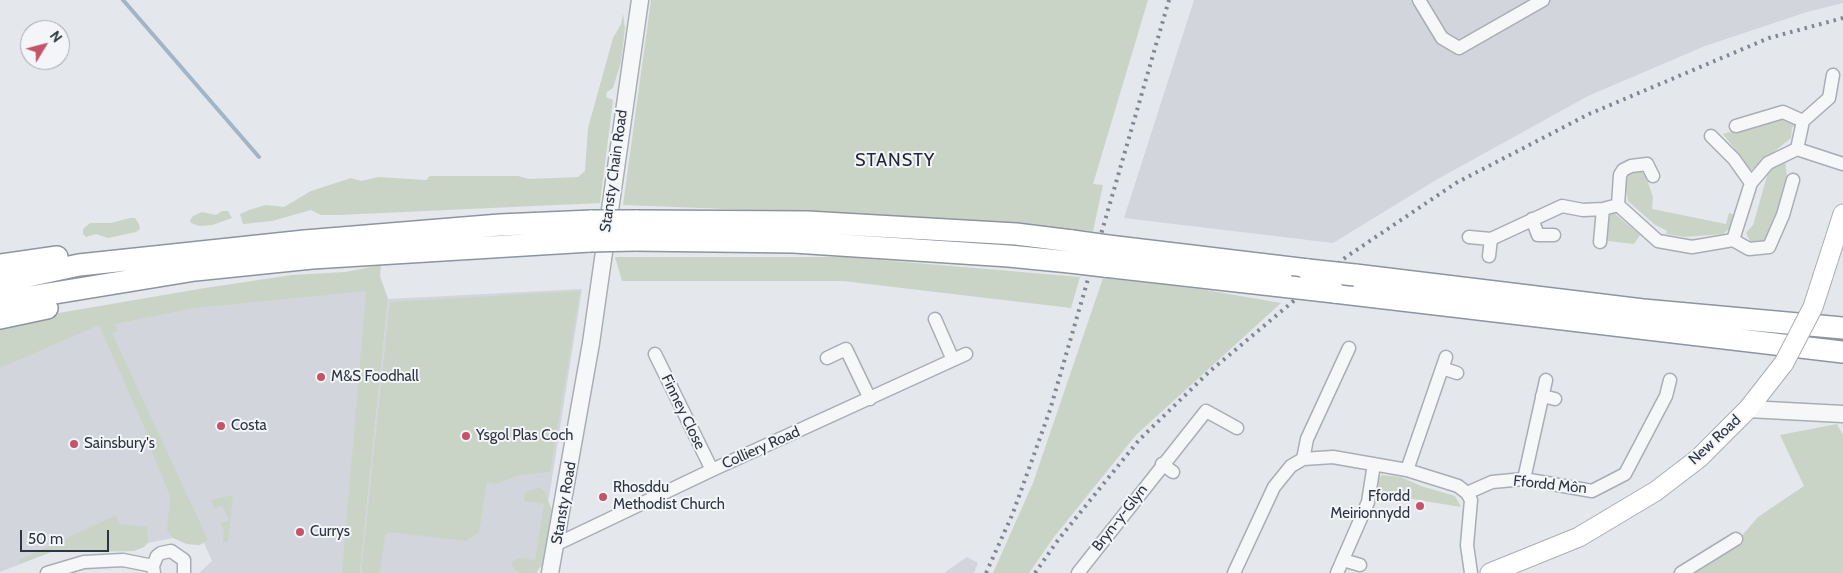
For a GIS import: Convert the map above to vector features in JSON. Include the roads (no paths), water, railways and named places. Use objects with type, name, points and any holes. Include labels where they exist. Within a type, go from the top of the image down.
[{"type":"highway","points":[[0,302],[195,270],[312,258],[591,231],[807,222],[1016,234],[1643,310],[1843,328]]},
{"type":"highway","points":[[0,282],[79,265],[328,239],[500,225],[591,231]]},
{"type":"highway","points":[[635,230],[1009,256],[1070,262],[1843,352]]},
{"type":"highway","points":[[0,265],[133,247],[215,241],[328,239]]},
{"type":"highway","points":[[0,318],[70,302],[192,284],[312,258]]},
{"type":"main road","name":"New Road","points":[[1497,572],[1579,537],[1656,491],[1699,458],[1748,409],[1784,363],[1813,307],[1843,214]]},
{"type":"street","name":"Stansty Chain Road","points":[[591,343],[640,0]]},
{"type":"street","points":[[1419,0],[1442,38],[1459,48],[1543,0]]},
{"type":"street","points":[[1798,149],[1803,121],[1829,98],[1833,75]]},
{"type":"street","points":[[1736,126],[1783,112],[1803,121]]},
{"type":"street","points":[[1711,136],[1734,159],[1751,184]]},
{"type":"street","points":[[1733,240],[1751,184],[1768,163],[1798,149],[1843,164]]},
{"type":"street","points":[[1618,205],[1620,176],[1631,166],[1650,161],[1653,176]]},
{"type":"street","points":[[1618,205],[1658,241],[1692,247],[1733,240],[1749,249],[1772,251],[1793,180]]},
{"type":"street","points":[[1470,237],[1491,239],[1562,206],[1582,210],[1603,209],[1618,205]]},
{"type":"street","points":[[1600,242],[1603,209]]},
{"type":"street","points":[[1532,220],[1538,235],[1554,235]]},
{"type":"street","points":[[1489,256],[1491,239]]},
{"type":"street","points":[[935,319],[954,360]]},
{"type":"street","name":"Stansty Road","points":[[550,573],[557,544],[591,343]]},
{"type":"street","points":[[1303,459],[1307,440],[1349,348]]},
{"type":"street","points":[[827,358],[846,349],[870,399]]},
{"type":"street","name":"Finney Close","points":[[655,354],[712,470]]},
{"type":"street","name":"Colliery Road","points":[[557,544],[712,470],[966,354]]},
{"type":"street","points":[[1407,470],[1444,362],[1457,373]]},
{"type":"street","points":[[1524,479],[1546,380]]},
{"type":"street","name":"Ffordd Môn","points":[[1467,493],[1492,482],[1524,479],[1592,490],[1625,474],[1672,396],[1670,380]]},
{"type":"street","points":[[1542,396],[1555,399]]},
{"type":"street","points":[[1748,409],[1843,414]]},
{"type":"street","name":"Bryn-y-Glyn","points":[[1078,573],[1162,464],[1206,411],[1237,428]]},
{"type":"street","points":[[1234,573],[1274,487],[1291,466],[1303,459],[1333,457],[1407,470],[1458,486],[1467,493],[1471,500],[1468,546],[1471,573]]},
{"type":"street","points":[[1162,464],[1173,472]]},
{"type":"street","points":[[1337,573],[1368,502],[1374,464]]},
{"type":"street","points":[[1681,573],[1736,539]]},
{"type":"street","points":[[46,573],[84,562],[123,560],[153,569],[161,553],[171,551],[184,560],[184,573]]},
{"type":"street","points":[[1343,560],[1360,565]]},
{"type":"waterway","points":[[123,0],[259,157]]},
{"type":"railway","points":[[986,573],[1013,513],[1050,410],[1169,0]]},
{"type":"railway","points":[[1035,573],[1058,540],[1139,440],[1209,372],[1346,257],[1456,183],[1589,114],[1769,38],[1843,18]]},
{"type":"place","name":"M&S Foodhall","points":[[321,377]]},
{"type":"place","name":"Costa","points":[[221,426]]},
{"type":"place","name":"Ysgol Plas Coch","points":[[466,436]]},
{"type":"place","name":"Sainsbury's","points":[[74,444]]},
{"type":"place","name":"Rhosddu Methodist Church","points":[[603,497]]},
{"type":"place","name":"Ffordd Meirionnydd","points":[[1420,506]]},
{"type":"place","name":"Currys","points":[[300,532]]},
{"type":"district","name":"STANSTY","points":[[895,161]]}]
